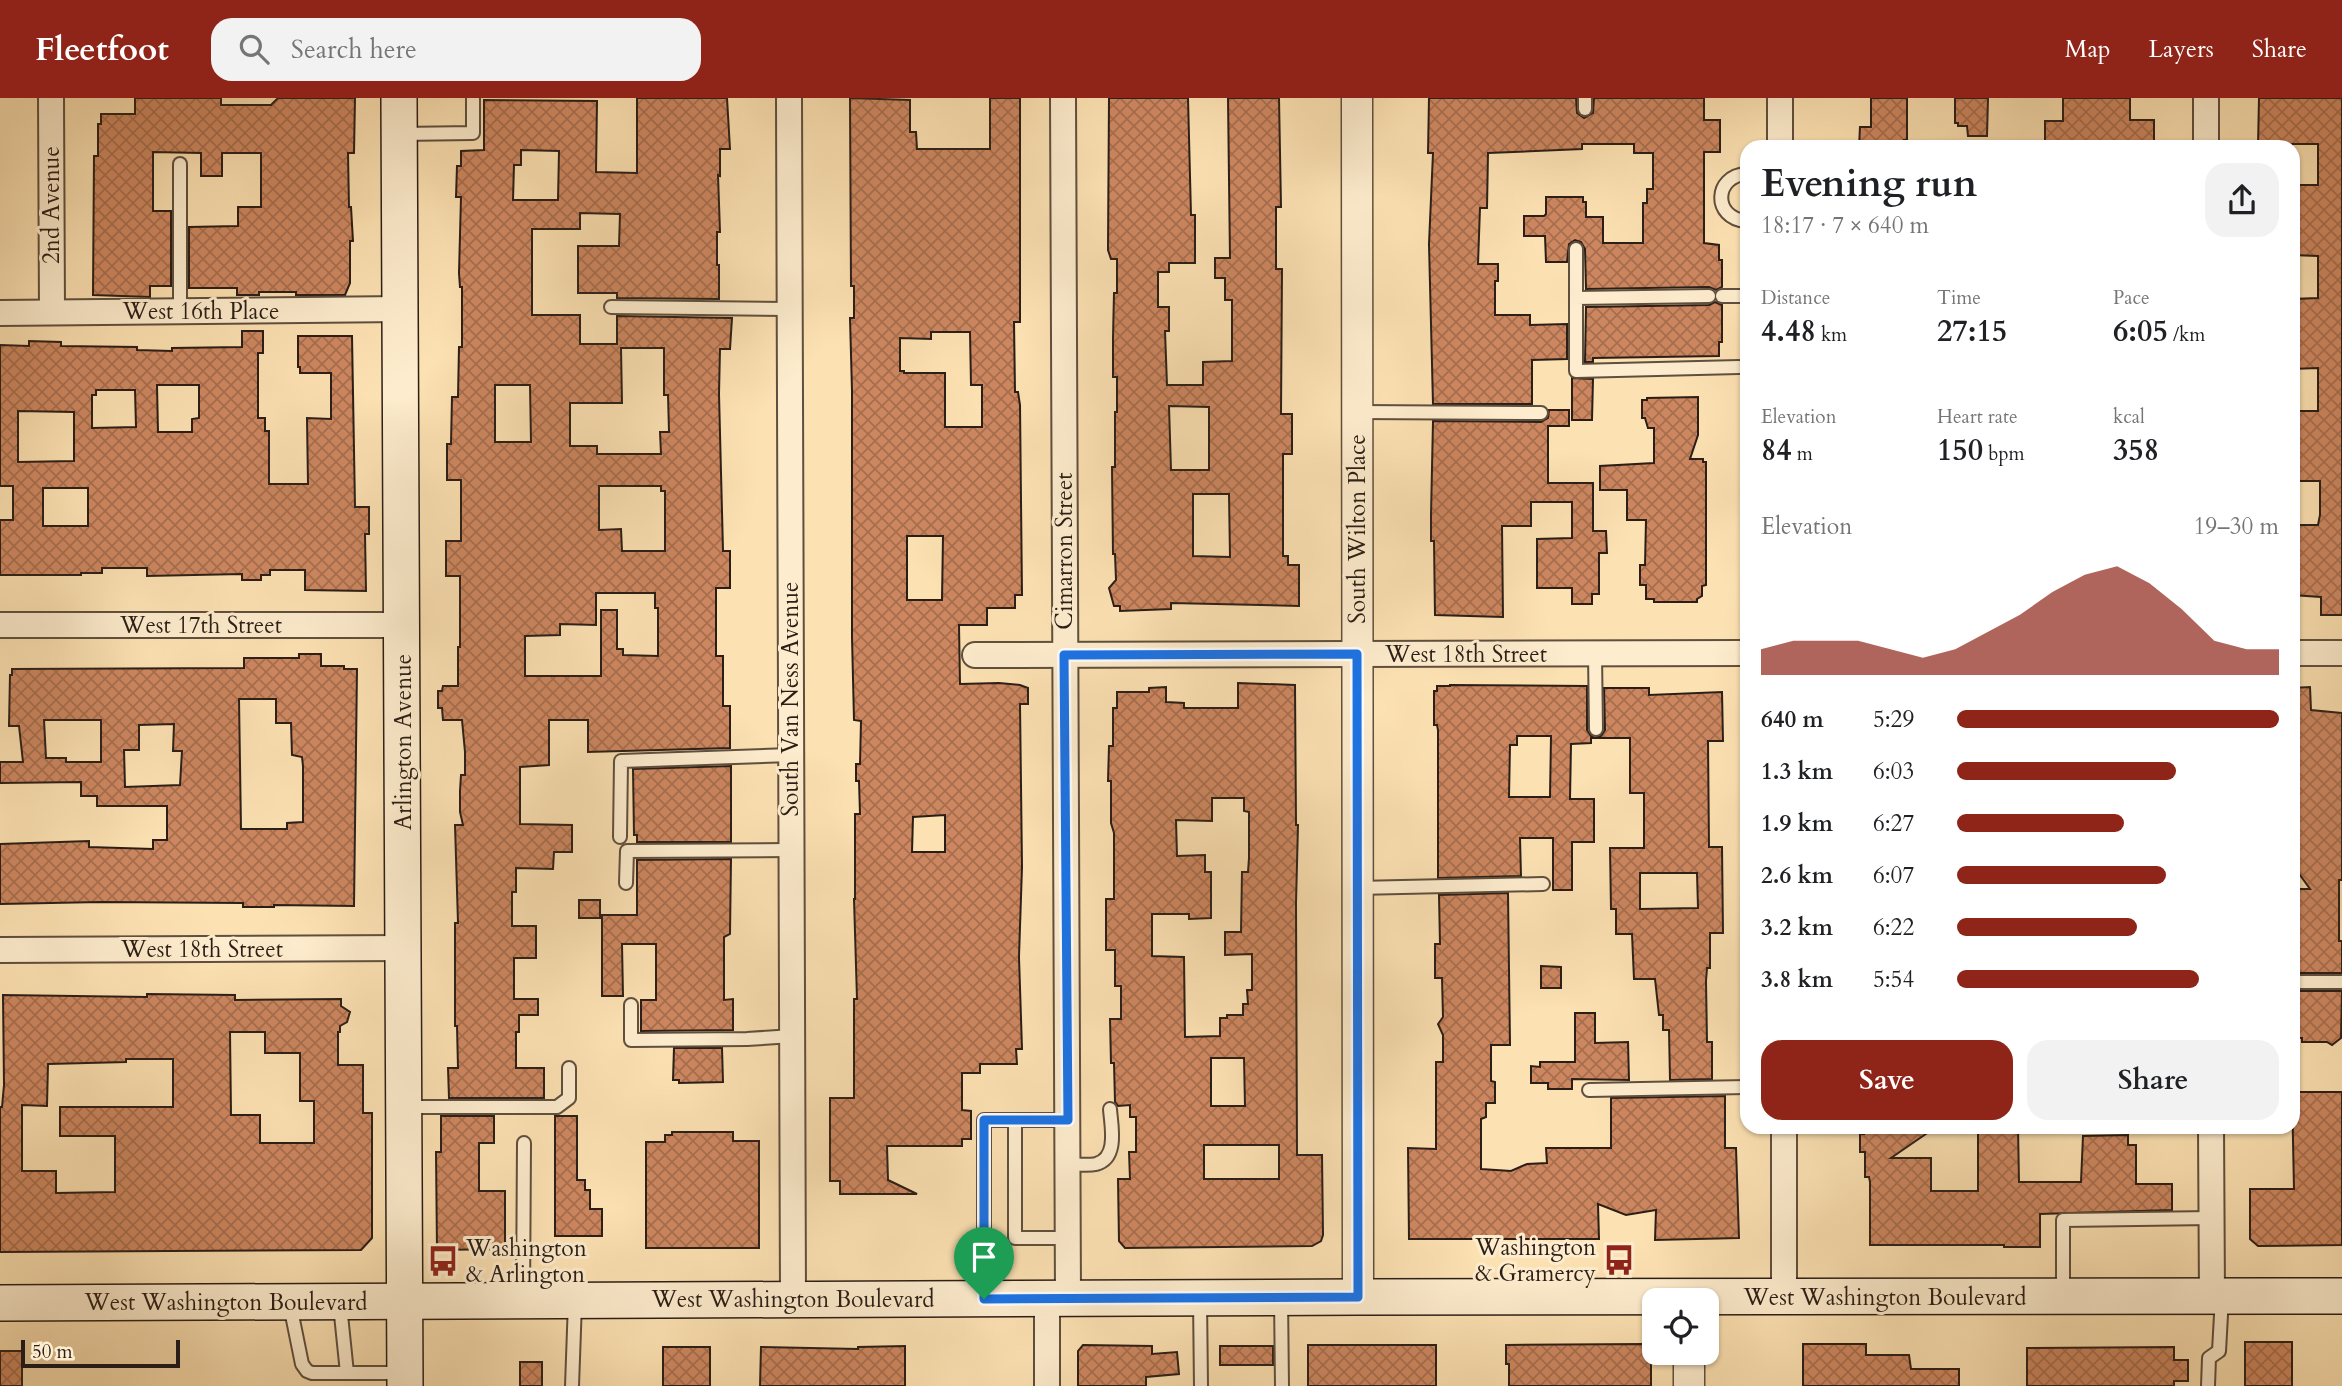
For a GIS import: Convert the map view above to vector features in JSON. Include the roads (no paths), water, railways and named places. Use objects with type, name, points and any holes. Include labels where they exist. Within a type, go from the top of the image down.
[{"type":"main road","name":"Arlington Avenue","points":[[399,98],[405,1380]]},
{"type":"main road","name":"West Washington Boulevard","points":[[1719,1298],[2342,1296]]},
{"type":"main road","name":"West Washington Boulevard","points":[[0,1303],[1358,1297],[1642,1299]]},
{"type":"street","name":"2nd Avenue","points":[[51,98],[52,312]]},
{"type":"street","name":"South Van Ness Avenue","points":[[789,98],[793,1299]]},
{"type":"street","name":"Cimarron Street","points":[[1047,1386],[1067,1238],[1063,98]]},
{"type":"street","name":"South Wilton Place","points":[[1357,98],[1358,1297]]},
{"type":"street","points":[[1780,98],[1780,140]]},
{"type":"street","points":[[2206,98],[2206,140]]},
{"type":"street","name":"West 16th Place","points":[[0,313],[402,309]]},
{"type":"street","name":"West 17th Street","points":[[0,625],[403,625]]},
{"type":"street","name":"West 18th Street","points":[[975,655],[1740,653]]},
{"type":"street","points":[[2300,653],[2342,653]]},
{"type":"street","name":"West 18th Street","points":[[0,950],[404,948]]},
{"type":"street","points":[[1784,1134],[1784,1297]]},
{"type":"street","points":[[2211,1134],[2212,1218],[2217,1296]]},
{"type":"street","points":[[1689,1365],[1689,1386]]},
{"type":"lane","points":[[400,134],[473,134],[473,98]]},
{"type":"lane","points":[[180,164],[180,311]]},
{"type":"lane","points":[[1740,174],[1733,175],[1725,183],[1722,196],[1723,210],[1731,218],[1740,220]]},
{"type":"lane","points":[[1576,249],[1576,371],[1740,368]]},
{"type":"lane","points":[[1576,298],[1740,296]]},
{"type":"lane","points":[[611,307],[789,309]]},
{"type":"lane","points":[[1357,412],[1541,413]]},
{"type":"lane","points":[[1595,654],[1596,729]]},
{"type":"lane","points":[[621,838],[621,761],[790,755]]},
{"type":"lane","points":[[626,883],[627,851],[790,850]]},
{"type":"lane","points":[[1357,888],[1543,884]]},
{"type":"lane","points":[[2300,982],[2342,982]]},
{"type":"lane","points":[[631,1005],[631,1040],[793,1036]]},
{"type":"lane","points":[[404,1107],[557,1107],[569,1098],[569,1068]]},
{"type":"lane","points":[[1589,1090],[1740,1087]]},
{"type":"lane","points":[[1067,1164],[1096,1164],[1105,1159],[1112,1145],[1110,1109]]},
{"type":"lane","points":[[984,1299],[984,1120],[1068,1120]]},
{"type":"lane","points":[[1015,1120],[1015,1238],[1067,1238]]},
{"type":"lane","points":[[523,1300],[524,1143]]},
{"type":"lane","points":[[2063,1297],[2063,1220],[2212,1218]]},
{"type":"lane","points":[[2208,1386],[2209,1358],[2219,1351],[2217,1296]]},
{"type":"lane","points":[[1200,1298],[1201,1386]]},
{"type":"lane","points":[[1281,1298],[1282,1386]]},
{"type":"lane","points":[[572,1386],[575,1300]]},
{"type":"lane","points":[[289,1301],[302,1364],[307,1371],[347,1373],[362,1380],[405,1380]]},
{"type":"lane","points":[[339,1301],[347,1373]]},
{"type":"place","name":"Washington & Gramercy","points":[[1619,1260]]},
{"type":"place","name":"Washington & Arlington","points":[[443,1261]]}]
